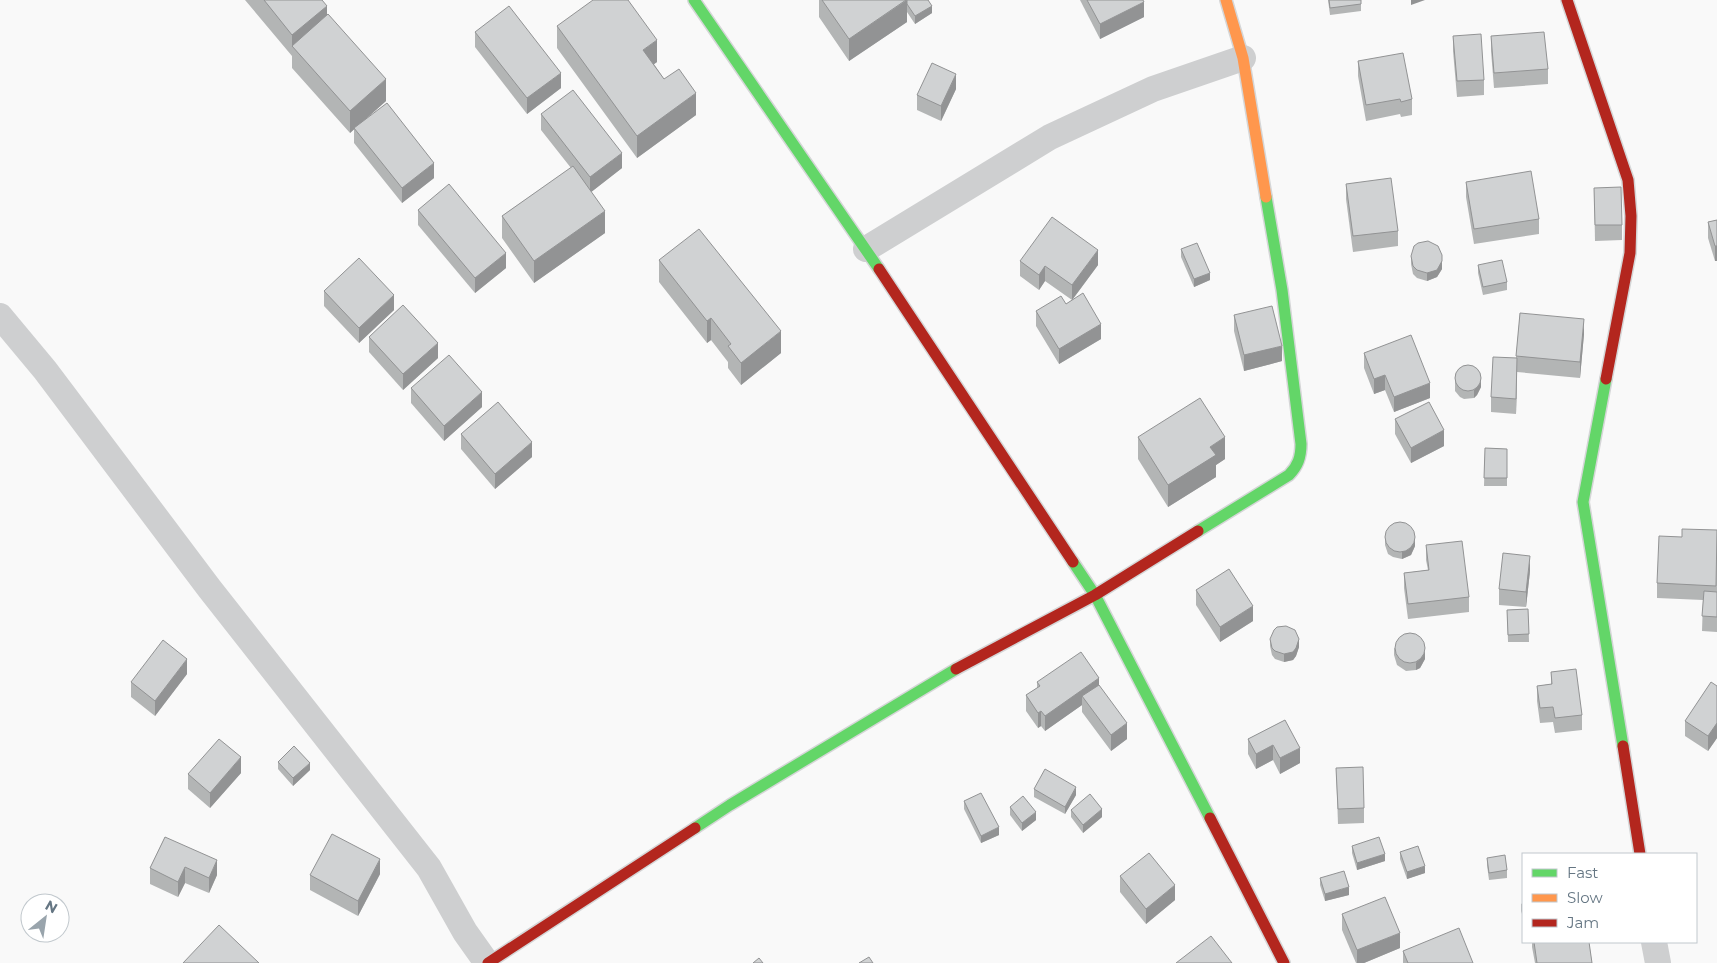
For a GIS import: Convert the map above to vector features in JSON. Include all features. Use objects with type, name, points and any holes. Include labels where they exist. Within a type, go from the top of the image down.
[{"type":"street","points":[[694,0],[866,249],[1096,595],[1284,963]]},
{"type":"street","points":[[0,316],[45,370],[209,588],[429,868],[465,932],[487,963],[730,805],[951,672],[1096,595],[1289,475],[1297,468],[1301,459],[1301,444],[1282,290],[1243,58],[1226,0]]},
{"type":"street","points":[[1567,0],[1628,180],[1630,253],[1583,502],[1640,853]]},
{"type":"street","points":[[866,249],[1050,137],[1152,89],[1243,58]]},
{"type":"street","points":[[1654,943],[1658,963]]},
{"type":"building","points":[[264,0],[322,0],[327,6],[292,35]]},
{"type":"building","points":[[593,0],[628,0],[657,40],[643,50],[664,79],[679,69],[696,93],[637,136],[557,26]]},
{"type":"building","points":[[822,0],[906,0],[849,39]]},
{"type":"building","points":[[907,0],[928,0],[932,6],[915,16],[907,4]]},
{"type":"building","points":[[1087,0],[1143,0],[1144,2],[1100,24]]},
{"type":"building","points":[[1329,0],[1361,0],[1361,4],[1330,8]]},
{"type":"building","points":[[509,6],[561,73],[527,98],[475,32]]},
{"type":"building","points":[[328,14],[386,79],[350,111],[292,46]]},
{"type":"building","points":[[1544,32],[1548,69],[1494,73],[1491,36]]},
{"type":"building","points":[[1481,34],[1484,80],[1457,81],[1453,36]]},
{"type":"building","points":[[1403,53],[1412,99],[1401,102],[1400,99],[1366,105],[1358,61]]},
{"type":"building","points":[[932,63],[956,74],[941,106],[917,95]]},
{"type":"building","points":[[573,90],[622,153],[590,177],[541,114]]},
{"type":"building","points":[[387,103],[434,163],[402,188],[354,128]]},
{"type":"building","points":[[573,166],[605,211],[534,261],[502,216]]},
{"type":"building","points":[[1531,171],[1539,219],[1474,229],[1466,182]]},
{"type":"building","points":[[1391,178],[1398,231],[1353,236],[1346,184]]},
{"type":"building","points":[[449,184],[506,253],[475,278],[418,210]]},
{"type":"building","points":[[1621,187],[1622,225],[1595,225],[1594,188]]},
{"type":"building","points":[[1052,217],[1098,250],[1072,285],[1045,266],[1039,275],[1020,261]]},
{"type":"building","points":[[1717,220],[1717,246],[1715,246],[1708,222]]},
{"type":"building","points":[[699,229],[781,331],[741,363],[728,346],[731,344],[711,318],[707,321],[659,260]]},
{"type":"building","points":[[1428,241],[1438,246],[1442,255],[1442,261],[1437,270],[1427,273],[1417,270],[1413,266],[1411,256],[1414,246]]},
{"type":"building","points":[[1197,243],[1210,273],[1194,279],[1181,249]]},
{"type":"building","points":[[359,258],[394,295],[359,328],[324,291]]},
{"type":"building","points":[[1502,260],[1507,282],[1483,287],[1478,265]]},
{"type":"building","points":[[1083,293],[1101,324],[1059,349],[1036,311],[1061,296],[1066,304]]},
{"type":"building","points":[[403,305],[438,343],[403,374],[369,337]]},
{"type":"building","points":[[1272,306],[1282,346],[1244,355],[1234,315]]},
{"type":"building","points":[[1520,313],[1584,319],[1580,362],[1516,356]]},
{"type":"building","points":[[1411,335],[1430,383],[1394,397],[1385,375],[1374,379],[1364,353]]},
{"type":"building","points":[[449,355],[482,392],[444,426],[411,388]]},
{"type":"building","points":[[1493,357],[1517,358],[1516,399],[1491,397]]},
{"type":"building","points":[[1468,365],[1477,369],[1481,378],[1477,387],[1468,391],[1459,387],[1455,378],[1459,369]]},
{"type":"building","points":[[1200,398],[1225,437],[1210,447],[1216,455],[1168,485],[1138,437]]},
{"type":"building","points":[[498,402],[532,442],[495,474],[461,434]]},
{"type":"building","points":[[1429,402],[1444,430],[1411,448],[1395,419]]},
{"type":"building","points":[[1485,448],[1507,449],[1507,478],[1484,478]]},
{"type":"building","points":[[1400,522],[1406,523],[1414,531],[1414,543],[1406,551],[1400,552],[1394,551],[1386,543],[1385,537],[1386,531],[1394,523]]},
{"type":"building","points":[[1682,529],[1717,530],[1716,586],[1657,583],[1659,536],[1682,537]]},
{"type":"building","points":[[1462,541],[1469,597],[1408,604],[1404,573],[1429,570],[1426,545]]},
{"type":"building","points":[[1503,553],[1530,556],[1526,592],[1499,589]]},
{"type":"building","points":[[1229,569],[1253,606],[1220,627],[1196,590]]},
{"type":"building","points":[[1704,591],[1717,592],[1717,617],[1702,616]]},
{"type":"building","points":[[1528,609],[1529,634],[1508,635],[1507,610]]},
{"type":"building","points":[[1286,626],[1295,630],[1299,639],[1293,652],[1284,654],[1272,648],[1270,639],[1277,627]]},
{"type":"building","points":[[1410,633],[1421,637],[1425,648],[1421,659],[1410,663],[1399,659],[1395,648],[1399,637]]},
{"type":"building","points":[[163,640],[187,659],[155,701],[131,682]]},
{"type":"building","points":[[1081,652],[1099,678],[1045,716],[1041,711],[1038,713],[1026,695],[1040,686],[1037,682]]},
{"type":"building","points":[[1576,669],[1582,715],[1555,718],[1553,707],[1540,708],[1537,686],[1552,684],[1551,672]]},
{"type":"building","points":[[1711,682],[1717,686],[1717,723],[1708,736],[1685,721]]},
{"type":"building","points":[[1099,685],[1127,723],[1111,735],[1082,696]]},
{"type":"building","points":[[1285,720],[1300,748],[1280,758],[1273,745],[1256,754],[1248,739]]},
{"type":"building","points":[[219,739],[241,757],[210,793],[188,774]]},
{"type":"building","points":[[294,746],[310,763],[293,778],[278,762]]},
{"type":"building","points":[[1363,767],[1364,808],[1338,809],[1336,768]]},
{"type":"building","points":[[1045,769],[1076,787],[1065,807],[1034,789]]},
{"type":"building","points":[[981,793],[999,827],[981,836],[964,801]]},
{"type":"building","points":[[1090,794],[1102,809],[1083,825],[1071,810]]},
{"type":"building","points":[[1023,796],[1036,812],[1022,823],[1010,807]]},
{"type":"building","points":[[332,834],[380,859],[358,901],[310,875]]},
{"type":"building","points":[[165,837],[217,860],[209,878],[185,867],[178,882],[150,868]]},
{"type":"building","points":[[1379,837],[1385,854],[1357,863],[1352,846]]},
{"type":"building","points":[[1418,846],[1425,866],[1407,872],[1400,852]]},
{"type":"building","points":[[1149,853],[1175,885],[1146,909],[1120,876]]},
{"type":"building","points":[[1505,855],[1507,870],[1489,873],[1487,858]]},
{"type":"building","points":[[1344,871],[1349,887],[1325,894],[1320,878]]},
{"type":"building","points":[[1385,897],[1400,933],[1357,950],[1342,914]]},
{"type":"building","points":[[219,925],[259,963],[183,963]]},
{"type":"building","points":[[1459,928],[1473,963],[1408,963],[1403,951]]},
{"type":"building","points":[[1211,936],[1232,963],[1176,963]]},
{"type":"building","points":[[1534,943],[1589,943],[1592,963],[1537,963]]},
{"type":"building","points":[[869,957],[873,963],[859,963]]},
{"type":"building","points":[[759,958],[763,963],[753,963]]},
{"type":"traffic: fast","points":[[694,0],[879,269]]},
{"type":"traffic: fast","points":[[1198,531],[1289,475],[1297,465],[1300,457],[1301,444],[1282,290],[1266,197]]},
{"type":"traffic: fast","points":[[1606,379],[1583,502],[1623,746]]},
{"type":"traffic: fast","points":[[1073,562],[1095,595],[1210,818]]},
{"type":"traffic: fast","points":[[695,828],[956,669]]},
{"type":"traffic: slow","points":[[1226,0],[1243,58],[1266,197]]},
{"type":"traffic: jam","points":[[1567,0],[1628,180],[1631,216],[1630,253],[1606,379]]},
{"type":"traffic: jam","points":[[879,269],[1073,562]]},
{"type":"traffic: jam","points":[[956,669],[1095,595],[1198,531]]},
{"type":"traffic: jam","points":[[1623,746],[1640,853]]},
{"type":"traffic: jam","points":[[1210,818],[1284,963]]},
{"type":"traffic: jam","points":[[488,963],[695,828]]}]
